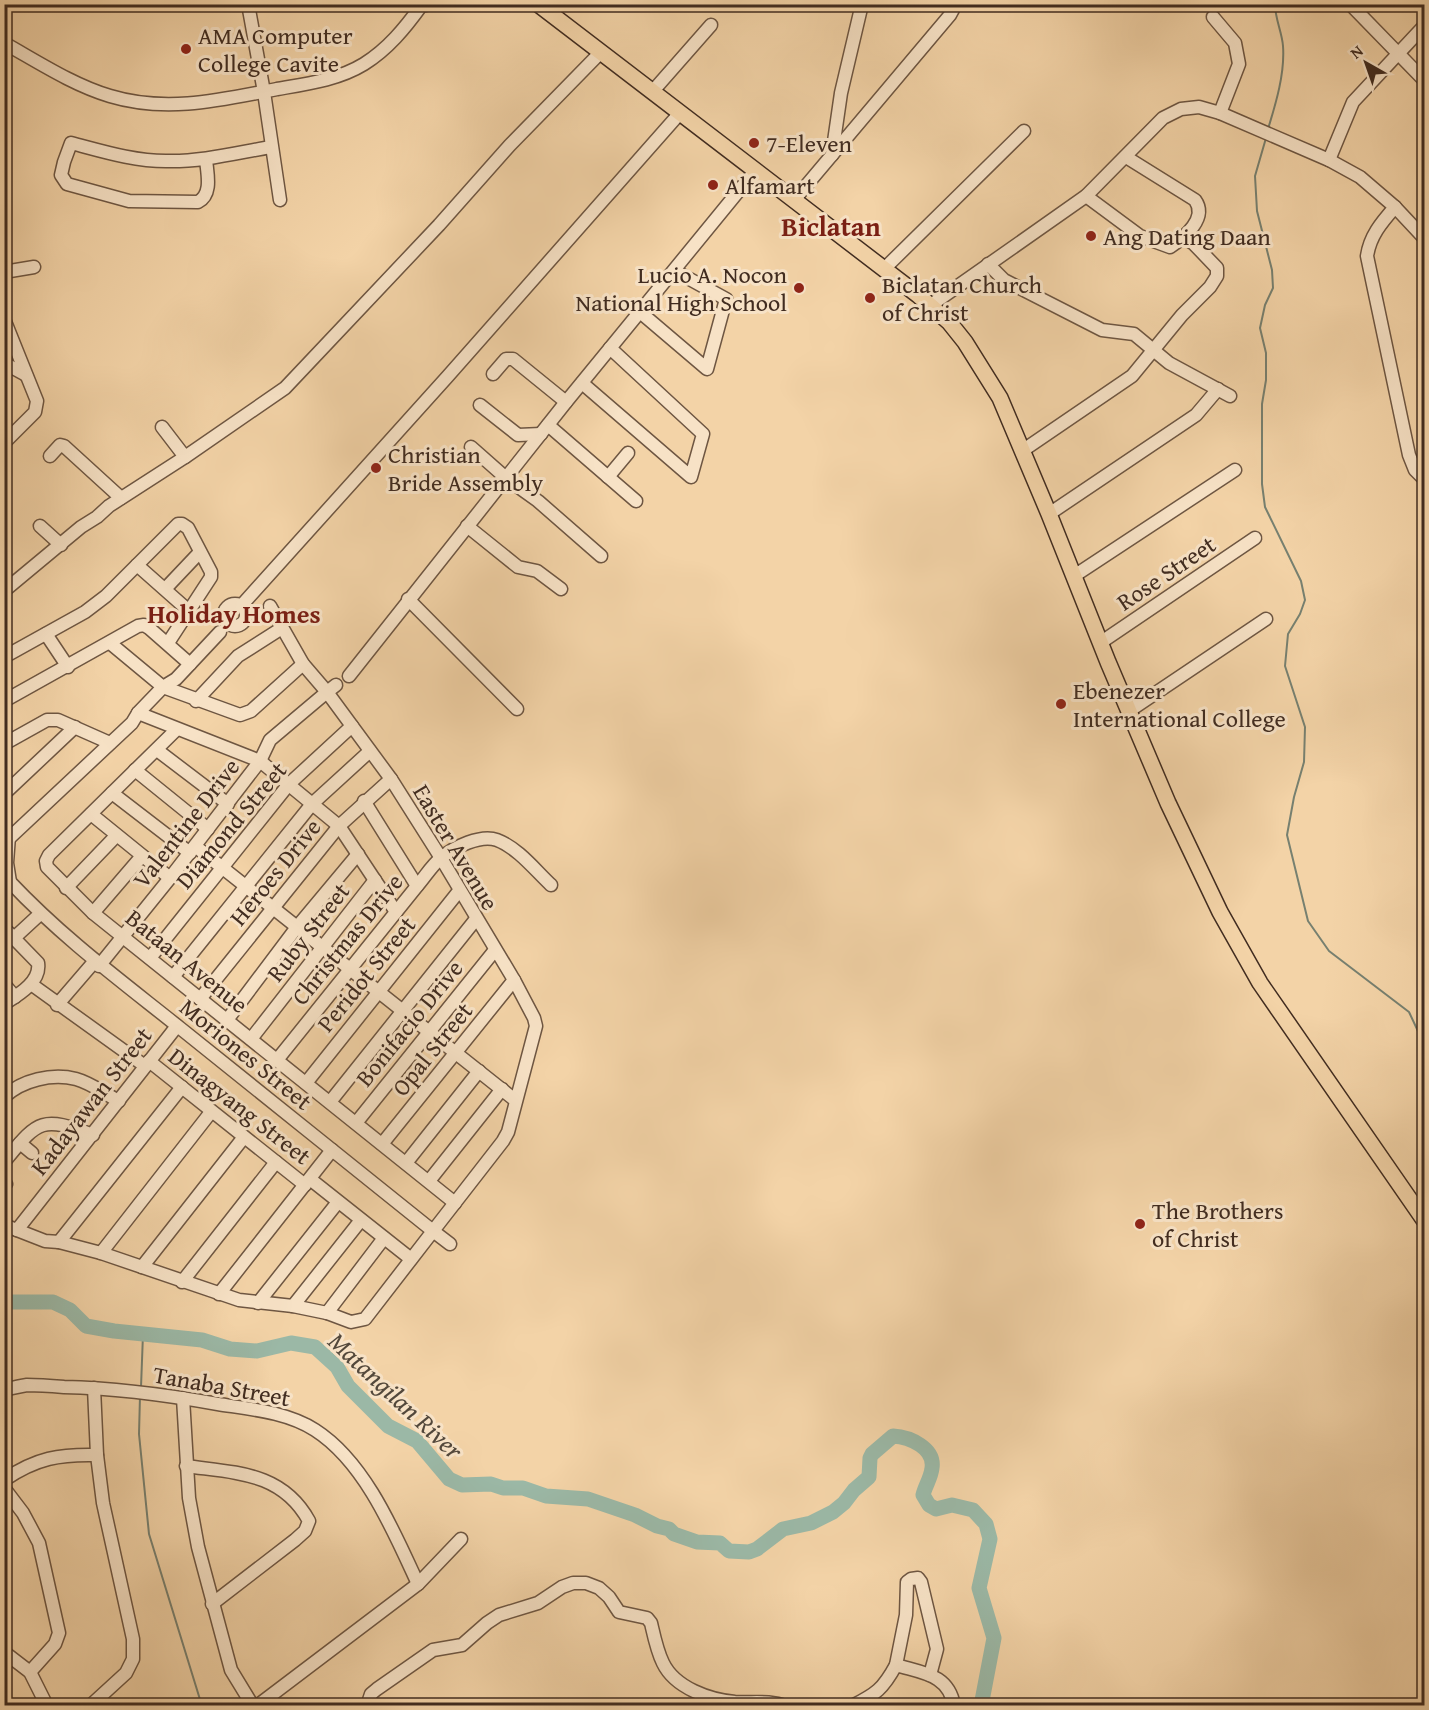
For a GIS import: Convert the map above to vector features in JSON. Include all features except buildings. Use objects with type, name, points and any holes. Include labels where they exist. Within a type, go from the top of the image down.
[{"type":"main road","points":[[538,4],[931,305],[949,322],[979,361],[1000,398],[1100,643],[1194,860],[1260,983],[1425,1220]]},
{"type":"street","points":[[248,4],[264,92],[279,200]]},
{"type":"street","points":[[832,156],[842,93],[862,4]]},
{"type":"street","points":[[794,200],[950,15],[956,4]]},
{"type":"street","points":[[1350,4],[1425,80]]},
{"type":"street","points":[[4,43],[82,85],[110,96],[139,103],[188,105],[330,78],[363,64],[392,43],[424,5]]},
{"type":"street","points":[[1213,17],[1235,43],[1239,64],[1220,113]]},
{"type":"street","points":[[652,91],[711,25]]},
{"type":"street","points":[[1329,160],[1353,102],[1425,27]]},
{"type":"street","points":[[4,591],[81,527],[275,395],[293,380],[439,225],[510,145],[601,52]]},
{"type":"street","points":[[931,305],[1086,196],[1163,118],[1180,109],[1199,107],[1220,113],[1329,160],[1360,177],[1395,207],[1425,238]]},
{"type":"street","points":[[6,837],[138,718],[224,627],[238,625],[245,619],[244,609],[241,606],[680,113]]},
{"type":"street","points":[[884,269],[1024,131]]},
{"type":"street","points":[[206,159],[208,191],[198,202],[129,201],[67,184],[62,175],[71,143],[120,156],[166,161],[206,159],[271,147]]},
{"type":"street","points":[[1086,196],[1140,236],[1170,247],[1183,237],[1198,220],[1200,211],[1195,200],[1126,157]]},
{"type":"street","points":[[349,676],[544,429],[755,171]]},
{"type":"street","points":[[1395,207],[1375,232],[1367,256],[1409,455],[1416,470],[1425,479]]},
{"type":"street","points":[[1022,451],[1132,376],[1182,315],[1210,287],[1219,272],[1194,244],[1183,237]]},
{"type":"street","points":[[988,264],[1004,280],[1102,330],[1134,334],[1169,363],[1230,396]]},
{"type":"street","points":[[4,272],[34,267]]},
{"type":"street","points":[[639,312],[707,369],[726,299],[675,271]]},
{"type":"street","points":[[4,320],[37,401],[37,408],[8,434]]},
{"type":"street","points":[[582,383],[691,477],[703,434],[610,348]]},
{"type":"street","points":[[493,374],[506,359],[513,359],[566,402]]},
{"type":"street","points":[[4,363],[26,375]]},
{"type":"street","points":[[1049,514],[1196,415],[1218,389]]},
{"type":"street","points":[[480,405],[518,435],[544,429],[636,501]]},
{"type":"street","points":[[162,427],[185,457]]},
{"type":"street","points":[[50,456],[60,445],[64,446],[121,498]]},
{"type":"street","points":[[471,447],[601,556]]},
{"type":"street","points":[[608,477],[628,453]]},
{"type":"street","points":[[1074,576],[1235,470]]},
{"type":"street","points":[[4,657],[85,612],[106,596],[178,524],[182,524],[188,528],[211,572],[211,577],[168,643]]},
{"type":"street","points":[[40,526],[61,545]]},
{"type":"street","points":[[467,526],[518,567],[537,571],[561,589]]},
{"type":"street","name":"Rose Street","points":[[1100,643],[1255,538]]},
{"type":"street","points":[[165,589],[200,552]]},
{"type":"street","points":[[137,565],[189,610]]},
{"type":"street","points":[[408,599],[517,709]]},
{"type":"street","name":"Easter Avenue","points":[[270,606],[303,664],[331,689],[352,726],[391,779],[514,980],[534,1018],[536,1026],[504,1141],[433,1231]]},
{"type":"street","points":[[1129,711],[1266,619]]},
{"type":"street","points":[[4,701],[138,626],[144,625],[190,664]]},
{"type":"street","points":[[196,701],[238,657],[282,628]]},
{"type":"street","points":[[46,634],[68,667]]},
{"type":"street","points":[[110,643],[167,689],[240,715],[244,715],[303,664]]},
{"type":"street","points":[[260,761],[270,740],[331,689]]},
{"type":"street","points":[[138,718],[260,761],[339,826],[396,912]]},
{"type":"street","points":[[4,744],[47,720],[58,720],[110,743]]},
{"type":"street","name":"Diamond Street","points":[[150,958],[289,784],[352,726]]},
{"type":"street","points":[[4,794],[75,727]]},
{"type":"street","name":"Bataan Avenue","points":[[176,730],[49,855],[46,861],[47,867],[93,913],[455,1203]]},
{"type":"street","points":[[157,750],[228,804]]},
{"type":"street","points":[[173,976],[312,804],[370,751]]},
{"type":"street","name":"Valentine Drive","points":[[57,1005],[123,936],[260,761]]},
{"type":"street","points":[[135,770],[208,829]]},
{"type":"street","name":"Heroes Drive","points":[[200,999],[339,826],[391,779]]},
{"type":"street","points":[[112,793],[192,850],[222,867],[515,1100]]},
{"type":"street","points":[[364,801],[417,886]]},
{"type":"street","points":[[91,814],[170,878]]},
{"type":"street","points":[[66,888],[116,836]]},
{"type":"street","name":"Moriones Street","points":[[6,837],[7,882],[40,914],[97,964],[450,1244]]},
{"type":"street","name":"Christmas Drive","points":[[278,1060],[417,886],[441,858],[454,849],[486,837],[496,839],[508,845],[551,885]]},
{"type":"street","points":[[227,1020],[297,927],[358,854]]},
{"type":"street","points":[[93,913],[142,856]]},
{"type":"street","name":"Ruby Street","points":[[251,1039],[375,880]]},
{"type":"street","name":"Peridot Street","points":[[306,1083],[377,991],[459,891]]},
{"type":"street","points":[[14,938],[40,914]]},
{"type":"street","points":[[330,1102],[476,919]]},
{"type":"street","points":[[4,928],[38,963],[39,969],[30,984],[10,1001],[4,984]]},
{"type":"street","name":"Bonifacio Drive","points":[[356,1123],[495,950]]},
{"type":"street","name":"Opal Street","points":[[382,1144],[514,980]]},
{"type":"street","name":"Dinagyang Street","points":[[30,984],[57,1005],[182,1087],[276,1162],[338,1202],[411,1259]]},
{"type":"street","name":"Kadayawan Street","points":[[17,1230],[177,1026]]},
{"type":"street","points":[[406,1163],[479,1071]]},
{"type":"street","points":[[4,1097],[23,1084],[59,1077],[75,1079],[119,1101]]},
{"type":"street","points":[[59,1242],[182,1087]]},
{"type":"street","points":[[429,1181],[502,1089]]},
{"type":"street","points":[[101,1253],[211,1112]]},
{"type":"street","points":[[4,1162],[33,1129],[40,1125],[68,1126],[93,1135]]},
{"type":"street","points":[[142,1268],[244,1137]]},
{"type":"street","points":[[20,1143],[32,1153]]},
{"type":"street","points":[[219,1294],[332,1150]]},
{"type":"street","points":[[182,1282],[276,1162]]},
{"type":"street","points":[[258,1303],[338,1202]]},
{"type":"street","points":[[294,1306],[361,1220]]},
{"type":"street","points":[[4,1225],[45,1241],[59,1242],[101,1253],[219,1294],[258,1303],[294,1306],[327,1313],[351,1322],[365,1319],[433,1231]]},
{"type":"street","points":[[327,1313],[384,1238]]},
{"type":"street","name":"Tanaba Street","points":[[4,1390],[26,1385],[94,1388],[183,1398],[270,1412],[296,1420],[315,1430],[350,1463],[390,1522],[418,1584]]},
{"type":"street","points":[[90,1706],[126,1673],[133,1659],[133,1639],[103,1503],[97,1455],[94,1388]]},
{"type":"street","points":[[183,1398],[189,1498],[198,1547],[231,1670],[255,1706],[418,1584],[461,1539]]},
{"type":"street","points":[[4,1480],[20,1469],[40,1460],[72,1454],[97,1455]]},
{"type":"street","points":[[186,1466],[254,1475],[271,1482],[300,1506],[309,1521],[306,1531],[212,1604]]},
{"type":"street","points":[[4,1488],[23,1513],[39,1543],[60,1633],[55,1644],[30,1672]]},
{"type":"street","points":[[852,1706],[882,1688],[896,1665],[906,1616],[907,1582],[911,1579],[918,1578],[922,1586],[938,1649],[930,1675]]},
{"type":"street","points":[[367,1706],[371,1695],[377,1689],[433,1650],[462,1645],[487,1623],[506,1611],[538,1603],[562,1587],[580,1582],[604,1592],[619,1612],[647,1618],[651,1623],[665,1667],[681,1682],[701,1695],[735,1702],[775,1702],[786,1706]]},
{"type":"street","points":[[4,1652],[30,1672],[47,1706]]},
{"type":"street","points":[[896,1665],[930,1675],[946,1685],[951,1692],[954,1706]]},
{"type":"waterway","points":[[1268,129],[1283,67],[1282,41],[1275,4]]},
{"type":"waterway","points":[[1266,138],[1255,176],[1257,211],[1272,270],[1273,288],[1265,305],[1260,328],[1266,353],[1266,380],[1262,404],[1262,484],[1265,507],[1301,581],[1305,600],[1288,634],[1285,666],[1305,727],[1304,762],[1294,797],[1287,835],[1308,921],[1329,951],[1409,1012],[1424,1044]]},
{"type":"waterway","name":"Matangilan River","points":[[4,1302],[53,1302],[70,1310],[86,1326],[202,1340],[230,1349],[257,1351],[291,1343],[315,1347],[337,1367],[348,1386],[388,1426],[417,1441],[449,1479],[462,1485],[491,1484],[503,1488],[523,1488],[546,1496],[588,1499],[635,1515],[669,1529],[674,1534],[697,1542],[720,1543],[729,1551],[749,1552],[757,1549],[783,1529],[811,1523],[833,1512],[869,1477],[872,1454],[893,1436],[914,1441],[925,1449],[932,1461],[931,1472],[923,1495],[929,1505],[936,1509],[952,1505],[973,1510],[986,1524],[990,1539],[979,1588],[994,1638],[981,1706]]},
{"type":"waterway","points":[[141,1387],[143,1334]]},
{"type":"waterway","points":[[140,1396],[139,1434],[149,1534],[202,1706]]},
{"type":"place","name":"AMA Computer College Cavite","points":[[186,49]]},
{"type":"place","name":"7-Eleven","points":[[754,143]]},
{"type":"place","name":"Alfamart","points":[[713,185]]},
{"type":"place","name":"Ang Dating Daan","points":[[1091,236]]},
{"type":"place","name":"Lucio A. Nocon National High School","points":[[799,288]]},
{"type":"place","name":"Biclatan Church of Christ","points":[[870,298]]},
{"type":"place","name":"Christian Bride Assembly","points":[[376,468]]},
{"type":"place","name":"Ebenezer International College","points":[[1061,704]]},
{"type":"place","name":"The Brothers of Christ","points":[[1140,1224]]},
{"type":"district","name":"Biclatan","points":[[831,226]]},
{"type":"district","name":"Holiday Homes","points":[[234,613]]}]
